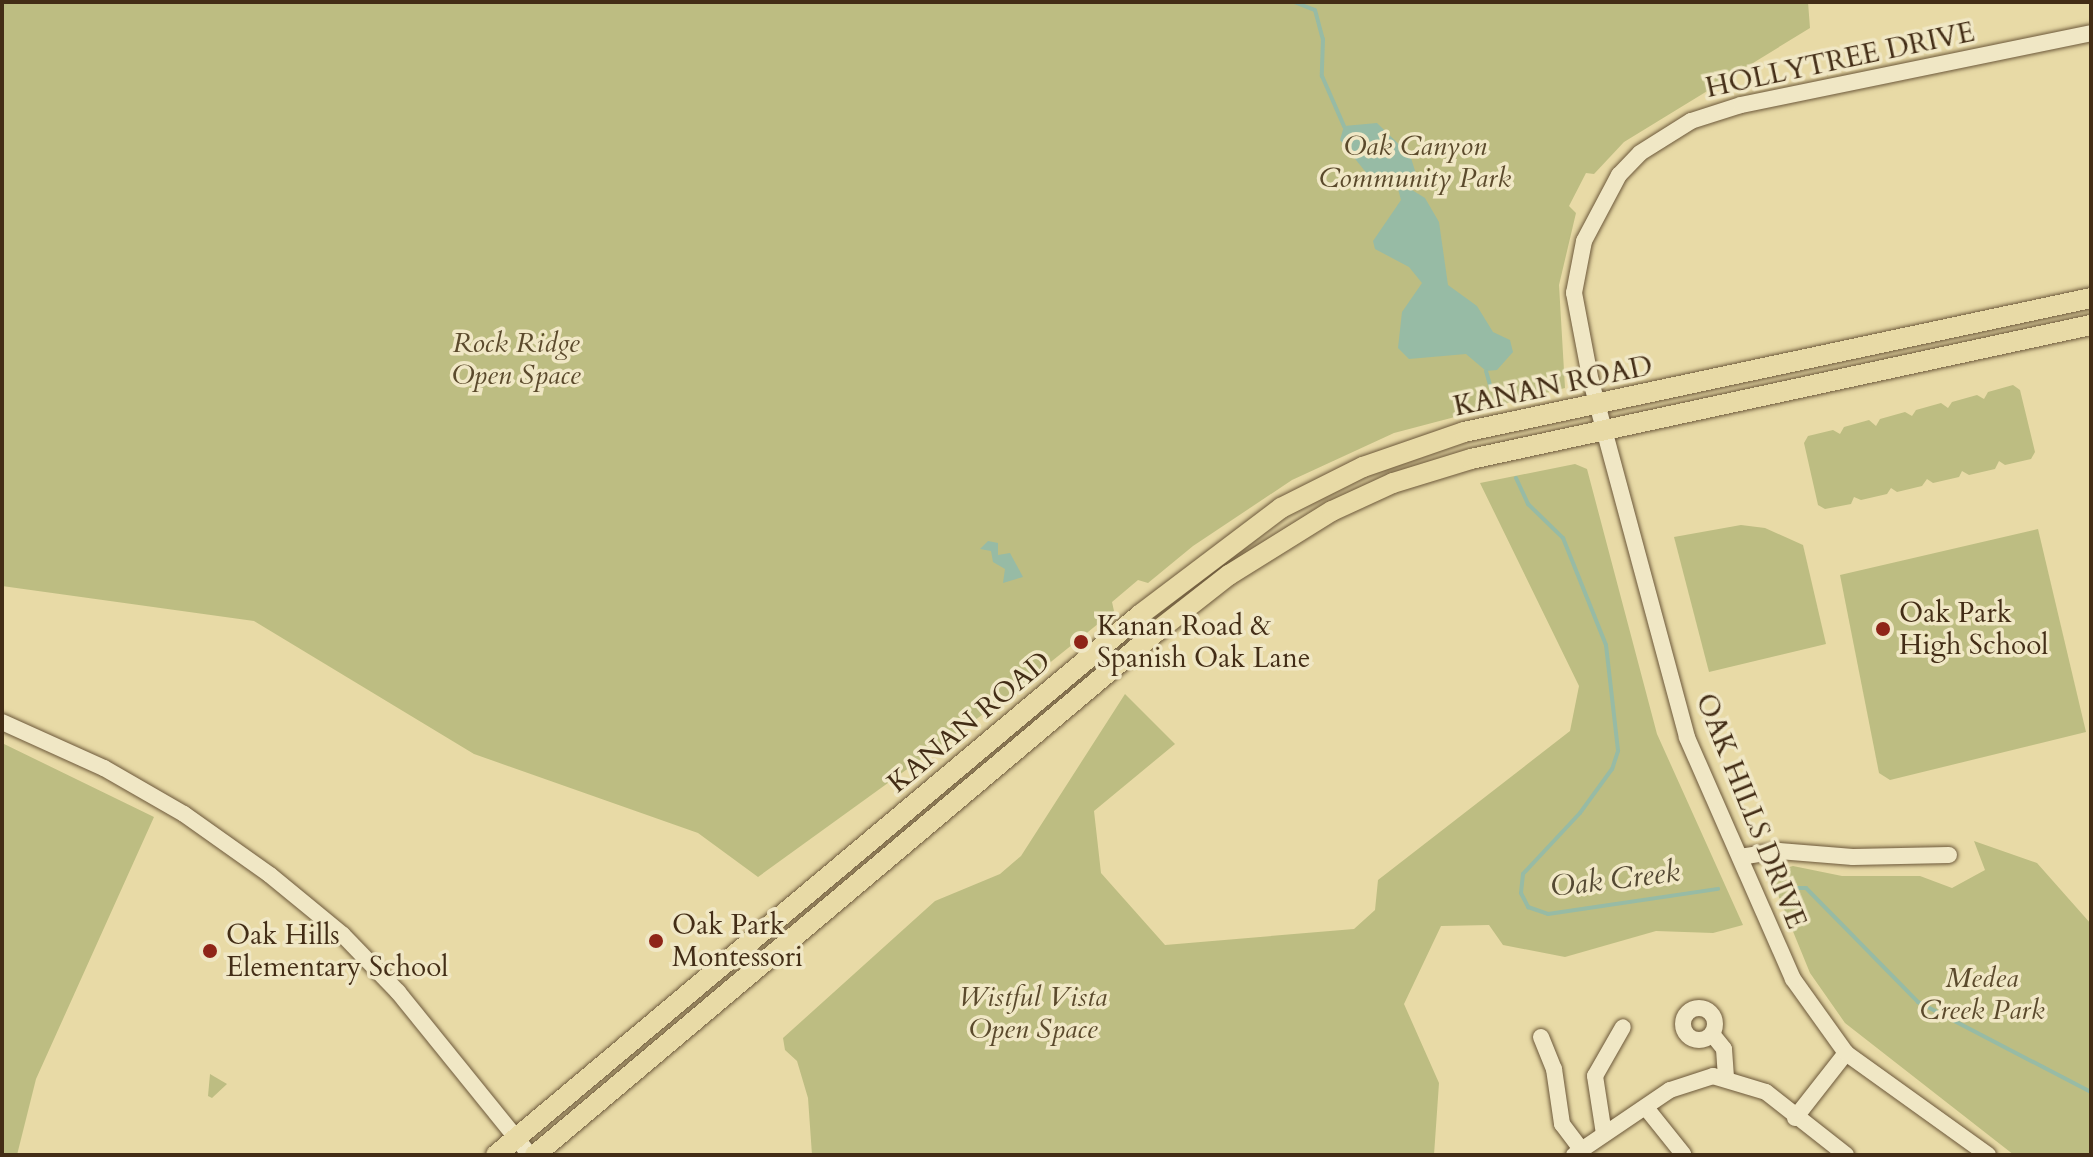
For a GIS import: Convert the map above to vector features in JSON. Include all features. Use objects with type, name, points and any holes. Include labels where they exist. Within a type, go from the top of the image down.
[{"type":"main road","name":"KANAN ROAD","points":[[528,1150],[1129,623],[1249,529],[1322,487],[1415,447],[2091,298]]},
{"type":"main road","name":"KANAN ROAD","points":[[496,1155],[528,1150],[1156,632],[1266,550],[1332,511],[1405,479],[1604,429],[2091,325]]},
{"type":"street","name":"HOLLYTREE DRIVE","points":[[1598,405],[1574,293],[1584,241],[1600,205],[1640,153],[1691,121],[1741,105],[2091,33]]},
{"type":"street","name":"OAK HILLS DRIVE","points":[[1598,405],[1687,737],[1793,979],[1846,1053],[1988,1155]]},
{"type":"street","points":[[2,722],[104,768],[264,870],[379,971],[528,1150]]},
{"type":"street","points":[[1740,857],[1779,851],[1853,857],[1949,855]]},
{"type":"street","points":[[1604,1134],[1595,1076],[1623,1027]]},
{"type":"street","points":[[1712,1034],[1724,1049],[1726,1077]]},
{"type":"street","points":[[1541,1037],[1554,1069],[1562,1124],[1578,1152],[1689,1081],[1726,1077],[1766,1092],[1795,1118],[1846,1155]]},
{"type":"street","points":[[1795,1118],[1846,1053]]},
{"type":"street","points":[[1647,1109],[1683,1154]]},
{"type":"green space","name":"Rock Ridge Open Space","points":[[2,2],[1808,2],[1810,28],[1624,142],[1594,174],[1586,173],[1569,206],[1576,213],[1559,285],[1565,388],[1394,433],[1292,480],[1193,546],[1148,583],[1138,580],[1112,602],[1114,611],[1011,694],[758,877],[698,833],[474,754],[254,621],[2,586]]},
{"type":"green space","points":[[2013,385],[2020,390],[2035,452],[2031,459],[2005,465],[1999,461],[1995,469],[1969,475],[1962,471],[1959,477],[1933,483],[1927,479],[1922,486],[1897,492],[1891,488],[1887,494],[1861,500],[1854,497],[1851,504],[1825,509],[1818,505],[1804,443],[1808,436],[1833,430],[1840,434],[1844,427],[1869,420],[1876,426],[1880,419],[1905,412],[1912,416],[1916,410],[1941,403],[1948,408],[1952,402],[1977,395],[1984,399],[1988,392]]},
{"type":"green space","name":"Wistful Vista Open Space","points":[[1575,464],[1587,469],[1657,734],[1743,925],[1713,933],[1656,931],[1565,957],[1503,945],[1489,925],[1441,926],[1404,1004],[1439,1083],[1434,1155],[812,1155],[808,1098],[797,1061],[785,1050],[783,1038],[935,901],[1000,874],[1021,856],[1125,694],[1175,744],[1094,811],[1101,873],[1165,945],[1354,929],[1375,910],[1378,880],[1570,731],[1579,686],[1480,483]]},
{"type":"green space","points":[[1741,525],[1765,528],[1803,545],[1826,644],[1709,672],[1674,537]]},
{"type":"green space","points":[[2038,529],[2086,732],[1890,780],[1879,773],[1840,575]]},
{"type":"green space","points":[[2,743],[154,817],[36,1079],[17,1155],[2,1155]]},
{"type":"green space","name":"Medea Creek Park","points":[[1974,841],[2037,863],[2091,924],[2091,1155],[2014,1155],[1845,1023],[1810,973],[1772,880],[1772,872],[1793,866],[1842,876],[1920,876],[1952,888],[1985,870]]},
{"type":"green space","points":[[210,1074],[227,1084],[212,1098],[208,1096]]},
{"type":"shaded area","points":[[1377,123],[1410,155],[1417,177],[1412,190],[1425,198],[1439,222],[1448,285],[1477,306],[1493,332],[1510,340],[1513,352],[1497,370],[1486,371],[1466,354],[1409,359],[1398,348],[1402,312],[1422,283],[1409,267],[1375,249],[1373,241],[1401,200],[1398,189],[1368,175],[1340,140],[1344,126]]},
{"type":"shaded area","points":[[988,541],[998,543],[998,555],[1010,553],[1023,577],[1003,583],[1005,569],[993,562],[991,551],[980,549]]},
{"type":"waterway","name":"Oak Creek","points":[[1294,2],[1315,10],[1323,39],[1322,76],[1344,126]]},
{"type":"waterway","name":"Oak Creek","points":[[1486,371],[1491,388]]},
{"type":"waterway","name":"Oak Creek","points":[[1516,478],[1528,504],[1563,538],[1606,645],[1618,751],[1612,769],[1580,813],[1523,874],[1521,893],[1528,907],[1548,914],[1718,889]]},
{"type":"waterway","name":"Oak Creek","points":[[1780,888],[1806,888],[1918,1002],[2091,1092]]},
{"type":"place","name":"Oak Park High School","points":[[1883,629]]},
{"type":"place","name":"Kanan Road & Spanish Oak Lane","points":[[1081,642]]},
{"type":"place","name":"Oak Park Montessori","points":[[656,941]]},
{"type":"place","name":"Oak Hills Elementary School","points":[[210,951]]},
{"type":"park label","name":"Oak Canyon Community Park","points":[[1415,162]]}]
